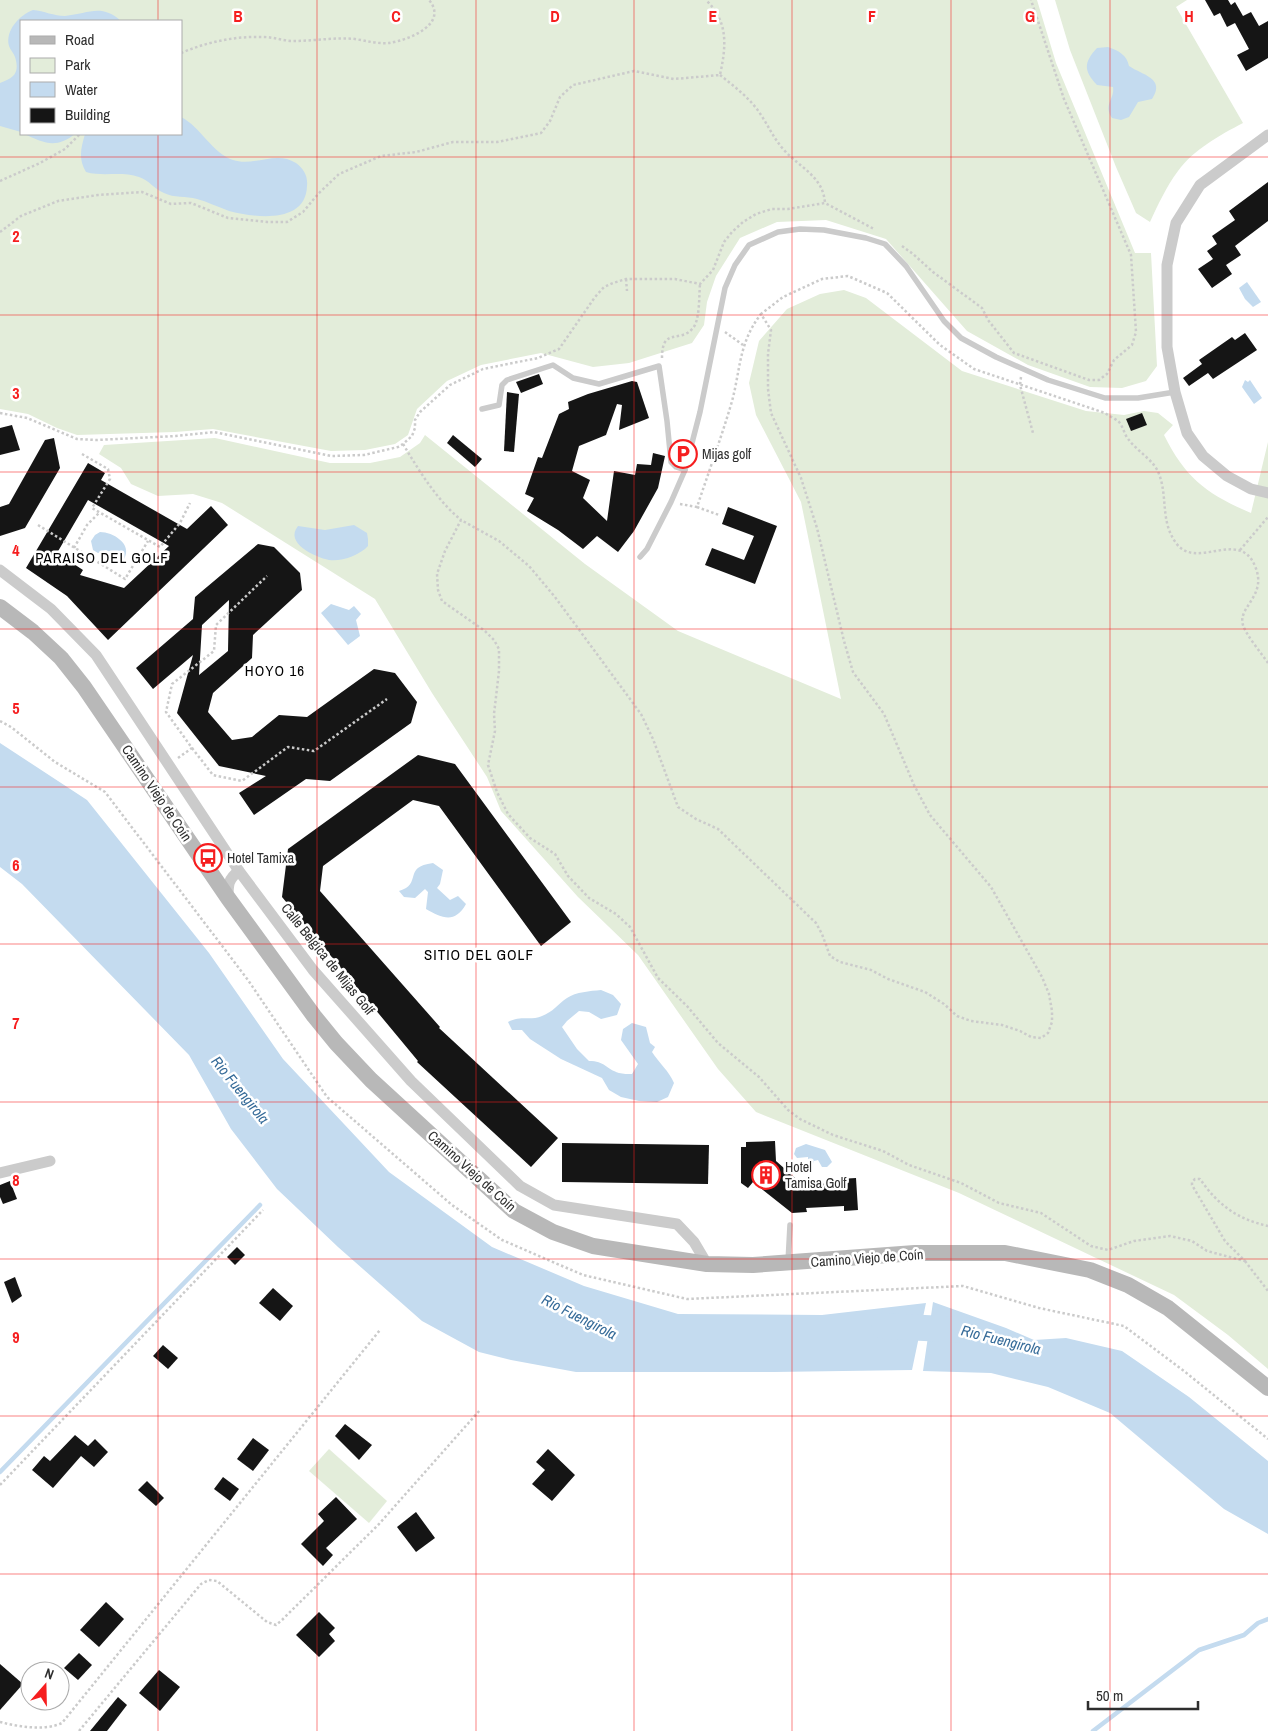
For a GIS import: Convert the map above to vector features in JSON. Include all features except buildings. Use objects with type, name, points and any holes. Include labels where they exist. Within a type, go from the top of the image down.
[{"type":"street","points":[[1268,135],[1200,185],[1176,223],[1167,274],[1167,346],[1176,392],[1187,433],[1203,456],[1226,476],[1251,489],[1268,493]]},
{"type":"street","name":"Calle Belgica de Mijas Golf","points":[[2,576],[50,609],[96,655],[169,765],[235,873],[313,970],[411,1081],[520,1186],[554,1205],[677,1224],[694,1242],[707,1264]]},
{"type":"street","name":"Camino Viejo de Coín","points":[[0,606],[33,632],[61,658],[84,687],[228,898],[314,1016],[336,1043],[372,1080],[514,1210],[553,1232],[593,1246],[707,1264],[788,1264],[915,1253],[1005,1253],[1090,1270],[1128,1285],[1168,1308],[1268,1388]]},
{"type":"street","points":[[210,870],[221,876],[235,873]]},
{"type":"street","points":[[228,898],[228,886],[235,873]]},
{"type":"street","points":[[0,1173],[50,1161]]},
{"type":"lane","points":[[640,557],[647,549],[685,470],[700,412],[725,288],[736,265],[749,245],[778,232],[800,229],[824,230],[866,238],[885,244],[906,266],[944,321],[961,338],[996,357],[1048,380],[1105,398],[1138,398],[1176,392]]},
{"type":"lane","points":[[482,409],[499,405],[502,385],[507,380],[553,365],[573,378],[599,384],[659,366],[671,462],[676,467],[685,470]]},
{"type":"lane","points":[[788,1264],[790,1225]]},
{"type":"path","points":[[182,53],[222,40],[259,37],[284,41],[343,39],[390,43],[402,40],[429,26],[434,20],[435,14],[429,0]]},
{"type":"path","points":[[706,0],[714,7],[725,29],[724,58],[720,75]]},
{"type":"path","points":[[900,244],[933,272],[982,308],[988,320],[1014,353],[1089,380],[1100,380],[1107,374],[1114,360],[1132,345],[1136,332],[1131,255],[1064,99],[1031,0]]},
{"type":"path","points":[[0,232],[21,216],[58,201],[98,195],[142,192],[171,204],[191,203],[228,218],[286,222],[304,212],[318,194],[339,174],[381,156],[416,152],[453,142],[497,142],[541,133],[550,121],[560,97],[573,85],[634,71],[674,79],[720,75],[742,93],[760,113],[774,138],[785,152],[813,175],[820,184],[825,203]]},
{"type":"path","points":[[0,181],[40,163],[65,149],[79,135]]},
{"type":"path","points":[[662,358],[664,342],[693,329],[696,322],[700,284],[713,270],[724,242],[743,222],[756,214],[772,209],[788,209],[825,203],[880,231]]},
{"type":"path","points":[[697,507],[731,406],[743,346],[753,325],[762,314],[783,297],[822,279],[848,276],[886,293],[940,345],[974,369],[1105,413],[1119,422],[1127,439],[1152,462],[1159,472],[1164,512],[1168,527],[1174,541],[1181,549],[1189,553],[1198,554],[1224,549],[1240,550],[1250,557],[1256,566],[1259,580],[1256,594],[1242,616],[1243,626],[1268,663]]},
{"type":"path","points":[[0,413],[27,418],[77,439],[98,440],[214,432],[331,456],[364,455],[398,447],[403,444],[412,436],[415,420],[420,412],[450,385],[483,369],[538,358],[559,349],[604,287],[626,279],[675,279],[700,284]]},
{"type":"path","points":[[626,279],[627,291]]},
{"type":"path","points":[[403,444],[424,480],[450,511],[461,520],[499,541],[529,566],[555,596],[641,714],[653,739],[678,807],[696,820],[718,829],[816,923],[830,956],[840,962],[871,970],[888,979],[925,992],[944,1004],[957,1016],[971,1021],[1002,1025],[1031,1037],[1041,1038],[1048,1033],[1052,1022],[1049,994],[1042,977],[991,887],[930,815],[914,785],[884,714],[854,672],[844,641],[817,528],[801,478],[771,412],[768,354],[772,330],[762,314]]},
{"type":"path","points":[[718,327],[743,346]]},
{"type":"path","points":[[1020,385],[1033,432]]},
{"type":"path","points":[[82,454],[108,469],[110,479],[92,508],[160,547],[180,523],[190,503]]},
{"type":"path","points":[[671,502],[697,507],[719,515]]},
{"type":"path","points":[[74,548],[87,525],[99,513]]},
{"type":"path","points":[[1240,550],[1268,517]]},
{"type":"path","points":[[461,520],[445,551],[437,574],[438,590],[442,601],[485,631],[494,640],[499,649],[499,670],[494,714],[495,731],[488,765],[497,792],[508,814],[530,838],[555,854],[568,876],[589,898],[616,914],[630,927],[658,978],[687,1006],[718,1043],[758,1077],[788,1110],[800,1119],[833,1135],[882,1152],[909,1166],[961,1183],[999,1203],[1041,1214],[1092,1246],[1108,1250],[1134,1241],[1170,1236],[1192,1241],[1207,1251],[1245,1261]]},
{"type":"path","points":[[38,525],[125,579],[148,541]]},
{"type":"path","points":[[267,576],[216,625],[214,651],[172,684],[166,712],[213,775],[242,781],[288,747],[314,751],[387,699]]},
{"type":"path","points":[[0,721],[11,727],[55,762],[105,792],[248,980],[327,1096],[452,1205],[502,1240],[583,1275],[687,1299],[963,1286],[1039,1308],[1124,1326],[1184,1371],[1268,1439]]},
{"type":"path","points":[[169,765],[192,748]]},
{"type":"path","points":[[1268,1226],[1228,1210],[1208,1191],[1200,1180],[1192,1182],[1225,1241],[1245,1261],[1268,1291]]},
{"type":"path","points":[[0,1485],[263,1210]]},
{"type":"path","points":[[0,1722],[44,1731],[54,1729],[62,1723],[380,1330]]},
{"type":"path","points":[[79,1731],[201,1584],[209,1580],[218,1581],[267,1622],[276,1624],[282,1620],[379,1524],[480,1410]]},
{"type":"green space","points":[[0,0],[1037,0],[1056,63],[1135,253],[1151,253],[1157,366],[1146,381],[1122,388],[1090,387],[1028,365],[967,331],[886,239],[826,220],[777,222],[740,238],[716,276],[707,302],[704,325],[692,343],[629,363],[593,367],[541,353],[481,365],[447,381],[417,409],[408,435],[395,444],[365,450],[331,451],[213,429],[77,435],[28,414],[0,409]]},
{"type":"green space","points":[[1055,0],[1187,0],[1176,7],[1243,123],[1208,144],[1184,163],[1166,190],[1150,222],[1136,213],[1116,167],[1070,50]]},
{"type":"green space","points":[[844,290],[866,298],[962,371],[1086,411],[1124,415],[1144,411],[1158,413],[1173,425],[1164,435],[1172,450],[1190,474],[1210,492],[1251,513],[1268,442],[1268,1369],[1228,1335],[1174,1295],[959,1193],[756,1112],[718,1069],[638,955],[578,897],[501,811],[487,777],[432,693],[375,599],[222,503],[193,494],[158,496],[131,484],[121,468],[99,454],[104,445],[215,438],[330,463],[370,463],[400,457],[420,443],[425,435],[585,564],[678,631],[841,699],[801,502],[756,415],[749,383],[759,341],[787,309],[820,294]]},
{"type":"green space","points":[[329,1449],[387,1501],[369,1523],[309,1471]]},
{"type":"water","points":[[33,10],[65,16],[101,11],[107,12],[120,20],[20,20],[20,132],[0,126],[0,83],[15,74],[17,67],[15,57],[9,46],[9,34],[19,19]]},
{"type":"water","points":[[1108,47],[1122,54],[1129,66],[1151,78],[1156,86],[1156,92],[1152,99],[1138,102],[1129,117],[1121,120],[1112,118],[1109,109],[1113,87],[1097,85],[1087,67],[1089,58],[1097,48]]},
{"type":"water","points":[[182,118],[195,127],[219,152],[233,160],[249,162],[281,158],[296,163],[306,176],[307,186],[304,198],[298,207],[289,212],[265,216],[252,215],[229,211],[197,199],[168,195],[143,178],[133,175],[86,172],[82,163],[81,149],[85,135],[182,135]]},
{"type":"water","points":[[26,135],[74,135],[62,142],[56,143],[38,140]]},
{"type":"water","points":[[1247,282],[1261,302],[1253,307],[1245,299],[1239,288]]},
{"type":"water","points":[[1245,380],[1248,382],[1250,380],[1262,398],[1254,404],[1242,387]]},
{"type":"water","points":[[354,525],[367,533],[368,546],[345,559],[329,560],[316,556],[303,548],[295,538],[298,526],[325,530]]},
{"type":"water","points":[[100,532],[116,537],[124,544],[126,554],[124,559],[117,562],[112,560],[110,552],[106,550],[98,553],[93,550],[91,541]]},
{"type":"water","points":[[331,604],[349,610],[354,606],[361,614],[356,620],[360,636],[348,645],[321,613]]},
{"type":"water","points":[[0,743],[87,800],[209,953],[283,1059],[389,1172],[492,1247],[584,1286],[678,1314],[822,1315],[926,1303],[912,1370],[576,1372],[479,1352],[422,1321],[338,1247],[277,1189],[231,1129],[189,1055],[22,884],[0,867]]},
{"type":"water","points":[[433,863],[443,870],[440,884],[437,888],[450,900],[458,896],[466,904],[453,917],[443,917],[426,909],[428,892],[425,889],[415,898],[404,897],[399,891],[410,884],[418,868]]},
{"type":"water","points":[[601,990],[613,995],[621,1004],[617,1015],[601,1019],[589,1012],[579,1011],[562,1027],[577,1049],[589,1061],[599,1062],[619,1073],[632,1074],[638,1064],[621,1040],[623,1029],[632,1023],[646,1027],[650,1043],[655,1047],[652,1052],[674,1083],[668,1097],[657,1102],[621,1097],[609,1090],[602,1078],[561,1059],[530,1039],[522,1030],[512,1030],[508,1022],[538,1017],[546,1014],[575,994]]},
{"type":"water","points":[[806,1144],[825,1150],[832,1162],[827,1167],[822,1167],[818,1160],[814,1161],[813,1164],[808,1162],[808,1157],[797,1158],[794,1154],[796,1148]]},
{"type":"water","points":[[933,1302],[1034,1340],[1066,1338],[1122,1351],[1189,1397],[1268,1461],[1268,1534],[1224,1509],[1110,1413],[1048,1387],[991,1373],[923,1371]]},
{"type":"waterway","points":[[0,1472],[260,1205]]},
{"type":"waterway","name":"Rio Fuengirola","points":[[884,1326],[965,1330]]},
{"type":"waterway","points":[[1093,1731],[1199,1650],[1244,1635],[1258,1623],[1268,1619]]},
{"type":"place","name":"Mijas golf","points":[[683,454]]},
{"type":"place","name":"Hotel Tamixa","points":[[208,858]]},
{"type":"place","name":"Hotel Tamisa Golf","points":[[766,1175]]},
{"type":"district","name":"PARAISO DEL GOLF","points":[[102,558]]},
{"type":"district","name":"HOYO 16","points":[[275,671]]},
{"type":"district","name":"SITIO DEL GOLF","points":[[479,955]]}]
